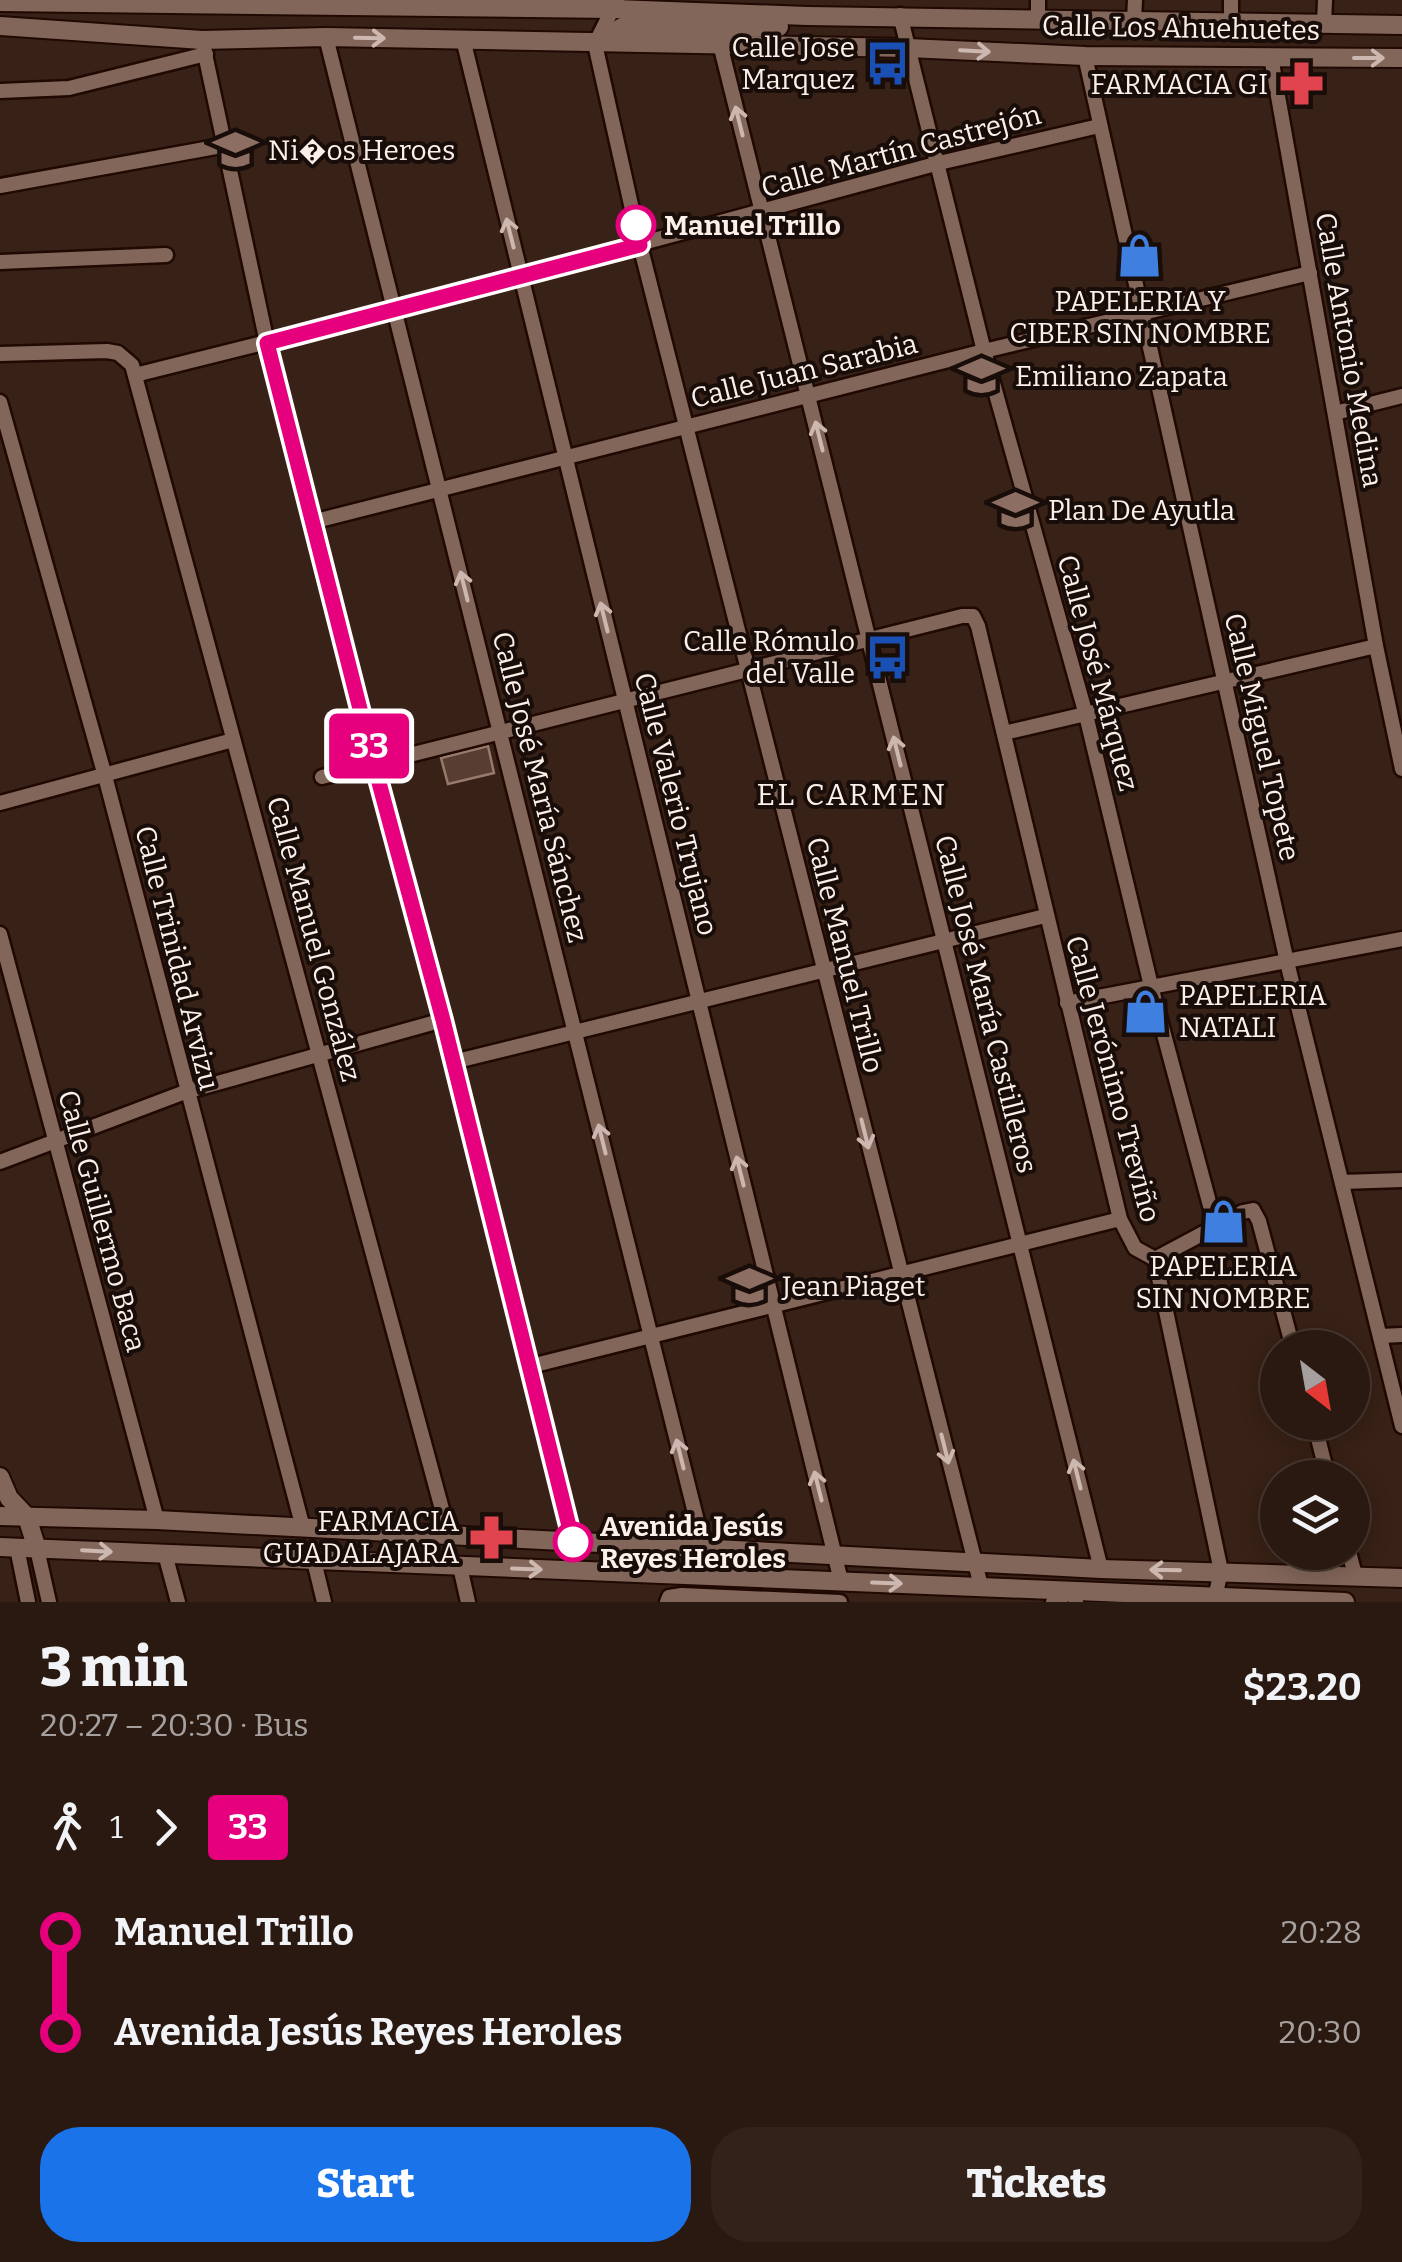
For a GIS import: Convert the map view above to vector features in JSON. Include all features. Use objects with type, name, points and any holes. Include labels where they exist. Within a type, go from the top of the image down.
[{"type":"street","points":[[1230,22],[1231,0]]},
{"type":"street","points":[[1324,24],[1325,0]]},
{"type":"street","name":"Calle Los Ahuehuetes","points":[[0,2],[616,5],[808,16],[900,15],[949,8],[1135,9],[1230,22],[1402,24]]},
{"type":"street","points":[[595,44],[616,5]]},
{"type":"street","name":"Calle José Márquez","points":[[900,15],[984,351],[1086,715],[1151,986],[1216,1228]]},
{"type":"street","points":[[595,44],[622,27],[780,26],[808,16]]},
{"type":"street","name":"Calle Los Ahuehuetes","points":[[0,26],[204,47],[326,37],[908,48],[1085,56],[1402,58]]},
{"type":"street","name":"Calle José María Sánchez","points":[[326,37],[704,1549]]},
{"type":"street","name":"Calle Valerio Trujano","points":[[463,40],[842,1581]]},
{"type":"street","name":"Calle Manuel Trillo","points":[[595,44],[684,426],[981,1586]]},
{"type":"street","name":"Calle José María Castilleros","points":[[720,44],[1100,1569]]},
{"type":"street","points":[[0,91],[69,88],[204,47],[267,343],[443,1020],[573,1542]]},
{"type":"street","name":"Calle Miguel Topete","points":[[1085,56],[1287,962],[1402,1426]]},
{"type":"street","name":"Calle Antonio Medina","points":[[1271,57],[1376,646],[1397,722],[1402,769]]},
{"type":"street","name":"Calle Martín Castrejón","points":[[135,375],[395,310],[939,162],[1099,126]]},
{"type":"street","points":[[0,186],[227,145]]},
{"type":"street","points":[[0,262],[166,255]]},
{"type":"street","name":"Calle Juan Sarabia","points":[[312,522],[984,351],[1310,273]]},
{"type":"street","name":"Calle Manuel González","points":[[0,354],[106,351],[127,358],[135,375],[449,1535]]},
{"type":"street","points":[[1335,412],[1402,396]]},
{"type":"street","name":"Calle Trinidad Arvizu","points":[[0,402],[105,776],[302,1528]]},
{"type":"street","name":"Calle Jerónimo Treviño","points":[[870,638],[973,616],[1120,1219],[1135,1248],[1155,1258],[1222,1571]]},
{"type":"street","points":[[322,777],[870,638]]},
{"type":"street","points":[[1004,733],[1376,646]]},
{"type":"street","points":[[0,803],[233,740]]},
{"type":"street","points":[[453,1062],[1045,916]]},
{"type":"street","name":"Calle Guillermo Baca","points":[[0,934],[157,1520]]},
{"type":"street","points":[[1067,1003],[1402,940]]},
{"type":"street","points":[[0,1162],[186,1092],[443,1020]]},
{"type":"street","points":[[1342,1182],[1402,1180]]},
{"type":"street","points":[[1155,1258],[1253,1210],[1289,1330]]},
{"type":"street","points":[[531,1366],[1120,1219]]},
{"type":"street","points":[[1380,1336],[1402,1335]]},
{"type":"street","points":[[0,1477],[9,1548],[28,1602]]},
{"type":"street","points":[[5,1510],[27,1517],[157,1520],[1100,1569],[1402,1578]]},
{"type":"street","points":[[27,1517],[49,1602]]},
{"type":"street","points":[[9,1548],[981,1586],[1075,1596],[1345,1602]]},
{"type":"street","points":[[165,1554],[178,1602]]},
{"type":"street","points":[[314,1562],[324,1602]]},
{"type":"street","points":[[460,1567],[468,1602]]},
{"type":"street","points":[[1354,1570],[1355,1575]]},
{"type":"street","points":[[1214,1600],[1222,1571]]},
{"type":"street","points":[[1053,1602],[1075,1596]]},
{"type":"street","points":[[668,1599],[840,1602]]},
{"type":"building","points":[[488,746],[494,773],[448,784],[441,758]]},
{"type":"bus line","name":"33","points":[[573,1542],[443,1020],[267,343],[640,245],[636,225]]},
{"type":"place","name":"Calle Jose Marquez","points":[[888,63]]},
{"type":"place","name":"FARMACIA GI","points":[[1301,84]]},
{"type":"place","name":"Ni�os Heroes","points":[[235,150]]},
{"type":"place","name":"Manuel Trillo","points":[[636,225]]},
{"type":"place","name":"PAPELERIA Y CIBER SIN NOMBRE","points":[[1140,255]]},
{"type":"place","name":"Emiliano Zapata","points":[[982,376]]},
{"type":"place","name":"Plan De Ayutla","points":[[1015,510]]},
{"type":"place","name":"Calle Rómulo del Valle","points":[[888,657]]},
{"type":"place","name":"PAPELERIA NATALI","points":[[1146,1011]]},
{"type":"place","name":"PAPELERIA SIN NOMBRE","points":[[1223,1221]]},
{"type":"place","name":"Jean Piaget","points":[[749,1286]]},
{"type":"place","name":"FARMACIA GUADALAJARA","points":[[492,1537]]},
{"type":"place","name":"Avenida Jesús Reyes Heroles","points":[[573,1542]]},
{"type":"district","name":"EL CARMEN","points":[[852,795]]}]
